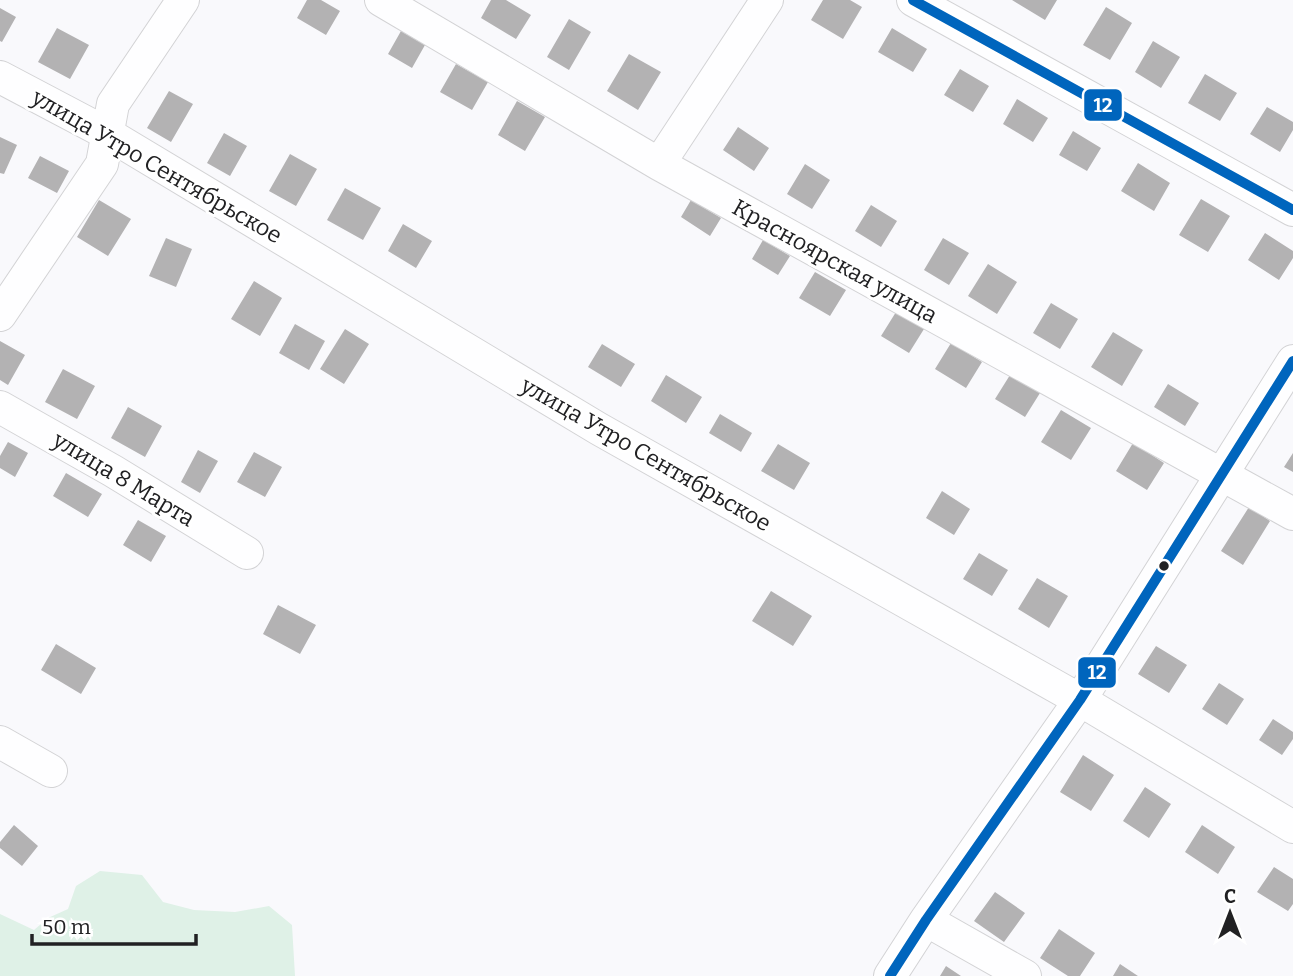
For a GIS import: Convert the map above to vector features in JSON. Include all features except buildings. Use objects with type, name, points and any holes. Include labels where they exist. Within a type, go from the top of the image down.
[{"type":"street","points":[[0,315],[103,164],[113,104],[183,0]]},
{"type":"street","name":"Красноярская улица","points":[[381,0],[659,164],[1293,514]]},
{"type":"street","points":[[659,164],[767,0]]},
{"type":"street","points":[[913,0],[1293,210]]},
{"type":"street","name":"улица Утро Сентябрьское","points":[[0,77],[108,134],[599,429],[1080,700],[1293,827]]},
{"type":"street","points":[[890,976],[926,920],[1080,700],[1293,361]]},
{"type":"street","name":"улица 8 Марта","points":[[0,407],[113,471],[247,553]]},
{"type":"street","points":[[0,743],[51,771]]},
{"type":"street","points":[[926,920],[1025,976]]},
{"type":"green space","points":[[100,871],[142,875],[163,902],[194,910],[235,912],[269,906],[292,925],[295,976],[0,976],[0,914],[34,930],[48,918],[68,909],[76,886]]},
{"type":"transit line","name":"12","points":[[913,0],[1293,210]]},
{"type":"transit line","name":"12","points":[[890,976],[926,920],[1080,700],[1293,361]]}]
